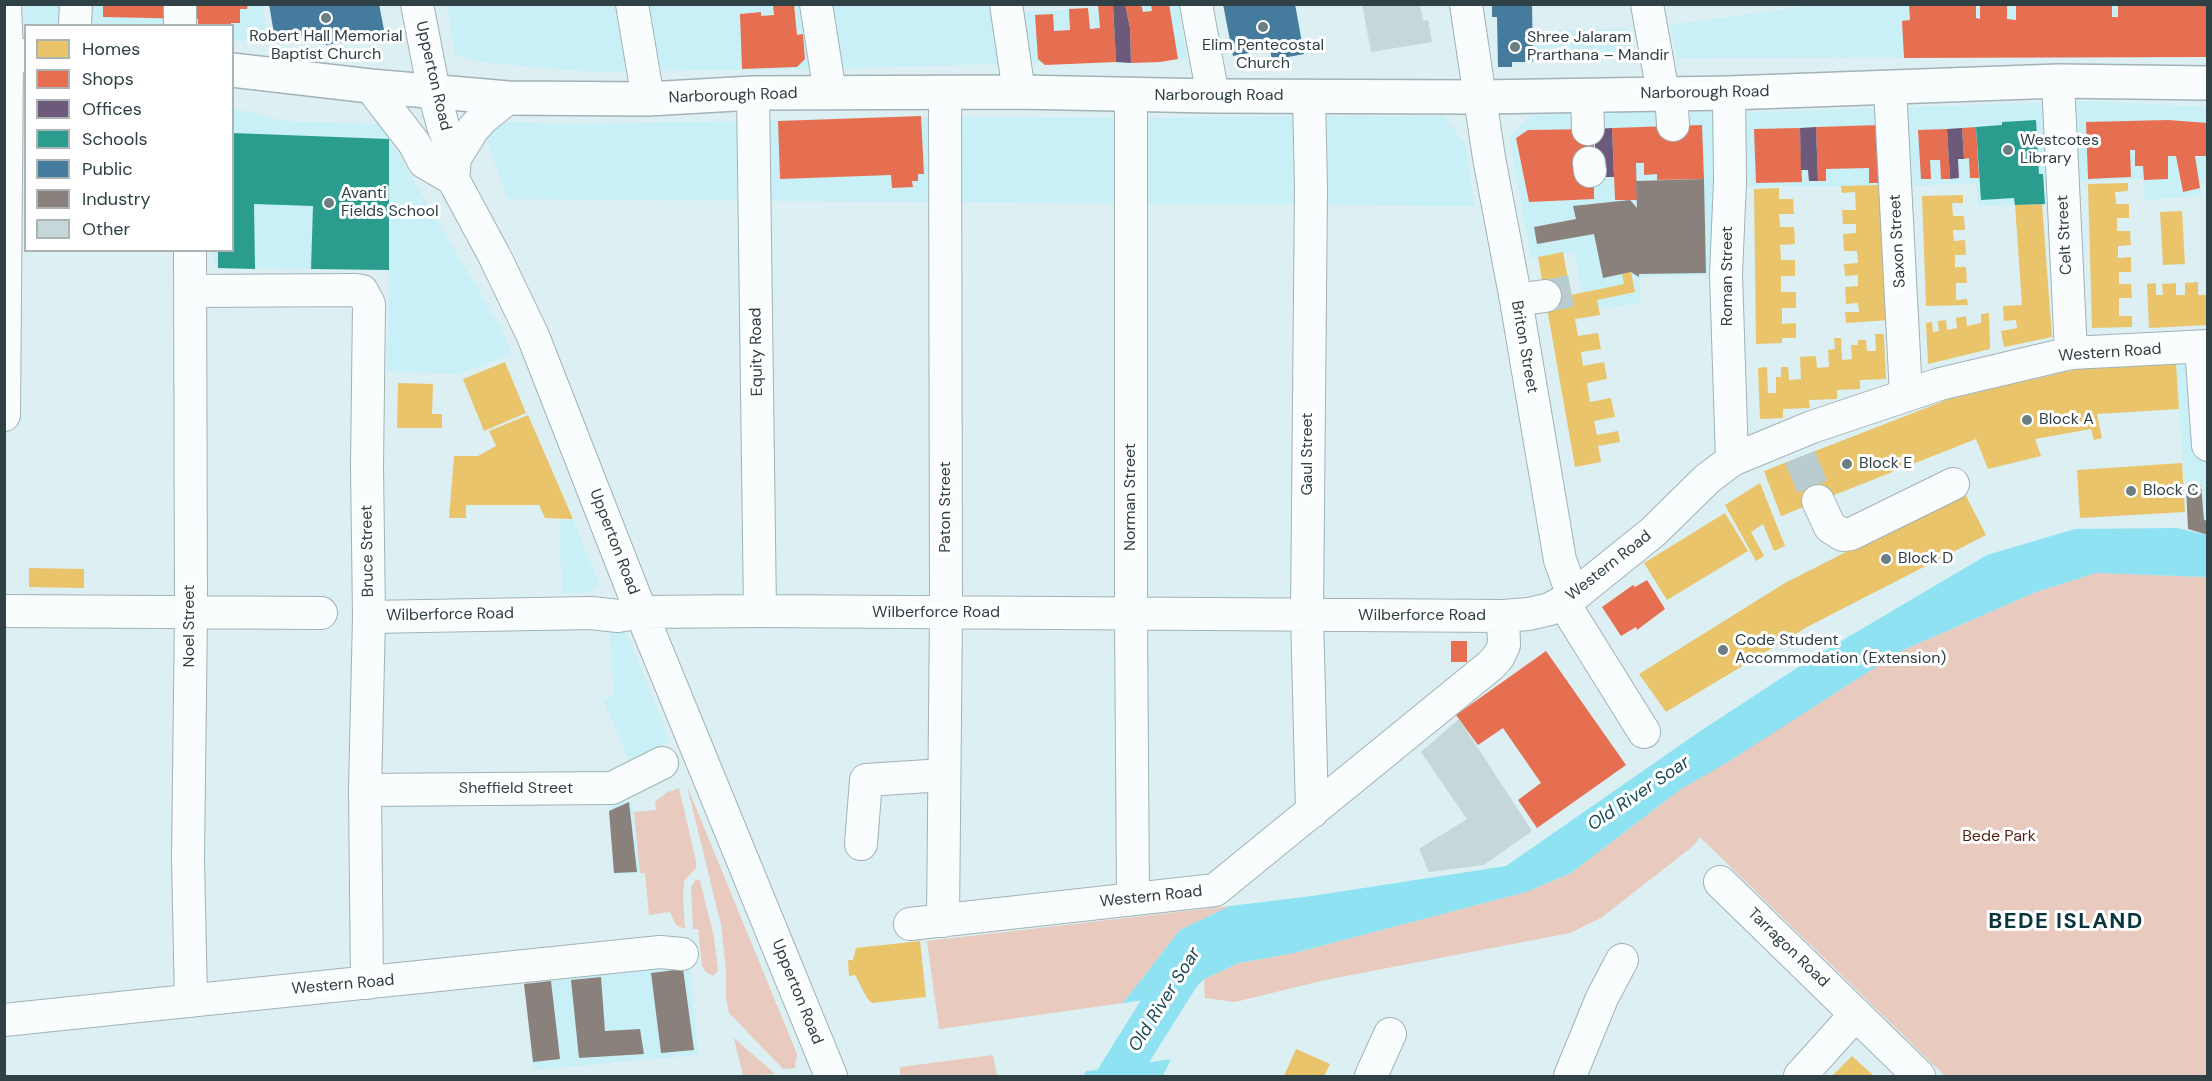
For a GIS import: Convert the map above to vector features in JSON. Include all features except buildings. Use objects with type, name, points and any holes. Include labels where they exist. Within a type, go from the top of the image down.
[{"type":"main road","name":"Narborough Road","points":[[234,70],[370,86],[508,98],[648,99],[753,93],[1019,92],[1213,96],[1481,97],[1729,93],[2058,81],[2208,83]]},
{"type":"street","points":[[4,415],[12,55],[5,4]]},
{"type":"street","points":[[75,24],[76,4]]},
{"type":"street","points":[[180,4],[180,24]]},
{"type":"street","name":"Upperton Road","points":[[417,4],[434,92],[454,169],[533,336],[641,612],[831,1077]]},
{"type":"street","points":[[632,4],[648,99]]},
{"type":"street","points":[[816,4],[830,93]]},
{"type":"street","points":[[1006,4],[1019,92]]},
{"type":"street","points":[[1196,4],[1213,96]]},
{"type":"street","name":"Briton Street","points":[[1466,4],[1492,167],[1531,298],[1560,560],[1568,582],[1569,598],[1644,732]]},
{"type":"street","points":[[1647,4],[1673,125]]},
{"type":"street","name":"Celt Street","points":[[2058,81],[2071,353]]},
{"type":"street","points":[[370,86],[414,143],[424,162],[454,169],[473,129],[508,98]]},
{"type":"street","name":"Saxon Street","points":[[1890,88],[1906,394]]},
{"type":"street","name":"Equity Road","points":[[753,93],[760,611]]},
{"type":"street","name":"Paton Street","points":[[943,921],[946,613],[945,93]]},
{"type":"street","name":"Roman Street","points":[[1729,93],[1730,180],[1726,274],[1732,460]]},
{"type":"street","name":"Norman Street","points":[[1131,95],[1133,898]]},
{"type":"street","points":[[1587,95],[1588,129]]},
{"type":"street","name":"Gaul Street","points":[[1309,96],[1311,187],[1307,615],[1312,812]]},
{"type":"street","name":"Noel Street","points":[[190,252],[191,612],[188,859],[191,1001]]},
{"type":"street","name":"Bruce Street","points":[[191,291],[362,291],[369,304],[378,357],[367,467],[369,617],[365,790],[367,983]]},
{"type":"street","points":[[2204,346],[2208,445]]},
{"type":"street","name":"Western Road","points":[[910,924],[1215,890],[1491,665],[1499,656],[1504,645],[1503,616],[1529,614],[1550,609],[1569,598],[1653,532],[1707,479],[1732,460],[1796,446],[1906,394],[1940,384],[2071,353],[2204,346]]},
{"type":"street","points":[[1818,501],[1830,527],[1843,535],[1851,534],[1953,484]]},
{"type":"street","points":[[4,611],[321,613]]},
{"type":"street","name":"Wilberforce Road","points":[[369,617],[591,613],[618,616],[641,612],[760,611],[1503,616]]},
{"type":"street","name":"Sheffield Street","points":[[365,790],[612,788],[662,763]]},
{"type":"street","points":[[861,844],[866,780],[944,776]]},
{"type":"street","name":"Tarragon Road","points":[[1720,882],[1919,1077]]},
{"type":"street","name":"Western Road","points":[[4,1020],[660,952],[682,954]]},
{"type":"street","points":[[1570,1077],[1602,998],[1622,960]]},
{"type":"street","points":[[1800,1077],[1856,1014]]},
{"type":"street","points":[[1371,1077],[1390,1034]]},
{"type":"shaded area","points":[[1006,4],[1008,13],[1178,5],[1187,59],[592,72],[480,62],[455,55],[447,5]]},
{"type":"shaded area","points":[[1821,4],[2207,5],[1904,57],[1677,58],[1670,25]]},
{"type":"shaded area","points":[[23,5],[263,5],[269,43],[234,41],[234,24],[24,24],[24,29],[22,29]]},
{"type":"shaded area","points":[[1628,28],[1633,52],[1627,59],[1533,62],[1533,32]]},
{"type":"shaded area","points":[[4,87],[24,89],[24,167],[5,166]]},
{"type":"shaded area","points":[[2090,101],[2207,107],[2207,183],[2201,184],[2201,196],[2144,200],[2143,179],[2063,182],[2063,203],[1978,206],[1976,183],[1895,187],[1724,186],[1726,274],[1640,277],[1640,303],[1585,310],[1575,253],[1531,258],[1509,137],[1534,112],[1760,112]]},
{"type":"shaded area","name":"Avanti Fields School","points":[[234,108],[284,121],[380,124],[502,330],[512,354],[459,374],[387,372],[389,270],[218,268],[214,260],[214,252],[234,252]]},
{"type":"shaded area","points":[[1444,116],[1465,144],[1475,206],[508,199],[486,139],[486,128],[494,121],[562,124],[969,117]]},
{"type":"shaded area","points":[[2207,346],[2207,535],[2188,529],[2175,348]]},
{"type":"shaded area","points":[[559,520],[573,520],[599,583],[591,592],[562,593]]},
{"type":"shaded area","points":[[610,631],[626,631],[670,741],[629,760],[603,700],[614,696]]},
{"type":"shaded area","points":[[632,802],[640,873],[615,875],[609,803]]},
{"type":"shaded area","points":[[690,964],[698,1055],[533,1070],[525,979]]},
{"type":"green space","name":"Bede Park","points":[[2096,573],[2207,577],[2207,1076],[1945,1076],[1700,837],[1693,846],[1601,918],[1570,933],[1325,980],[1235,1002],[1205,998],[1204,979],[1239,963],[1294,953],[1526,892],[1571,873],[1681,789],[1901,651],[2036,592]]},
{"type":"green space","points":[[687,786],[797,1054],[795,1068],[783,1069],[729,1013],[721,925]]},
{"type":"green space","points":[[679,788],[696,861],[696,868],[684,881],[685,929],[676,925],[670,912],[649,915],[645,873],[640,873],[634,812],[656,810],[655,802],[666,793]]},
{"type":"green space","points":[[696,879],[700,881],[714,937],[718,971],[713,976],[702,966],[698,929],[693,929],[691,887]]},
{"type":"green space","points":[[1230,906],[1180,930],[1123,1003],[939,1029],[927,941]]},
{"type":"green space","points":[[734,1038],[775,1074],[743,1076]]},
{"type":"green space","points":[[993,1055],[997,1076],[900,1076],[900,1067]]},
{"type":"water","points":[[2177,528],[2207,535],[2207,577],[2096,573],[2036,592],[1901,651],[1728,762],[1681,789],[1571,873],[1526,892],[1294,953],[1239,963],[1204,979],[1189,994],[1123,1003],[1180,930],[1230,906],[1312,896],[1506,866],[1699,732],[1809,660],[1987,555],[2075,529]]},
{"type":"water","points":[[1171,1059],[1163,1076],[1083,1076],[1086,1071]]},
{"type":"pier","points":[[1172,1056],[1171,1059],[1086,1071],[1087,1068]]},
{"type":"waterway","name":"Old River Soar","points":[[1117,1076],[1196,950]]},
{"type":"tunnel","points":[[1545,296],[1571,291]]},
{"type":"tunnel","points":[[1800,457],[1818,501]]},
{"type":"place","name":"Robert Hall Memorial Baptist Church","points":[[326,18]]},
{"type":"place","name":"Elim Pentecostal Church","points":[[1263,27]]},
{"type":"place","name":"Shree Jalaram Prarthana – Mandir","points":[[1515,47]]},
{"type":"place","name":"Westcotes Library","points":[[2008,150]]},
{"type":"place","name":"Avanti Fields School","points":[[329,203]]},
{"type":"place","name":"Block A","points":[[2027,420]]},
{"type":"place","name":"Block E","points":[[1847,464]]},
{"type":"place","name":"Block C","points":[[2131,491]]},
{"type":"place","name":"Block D","points":[[1886,559]]},
{"type":"place","name":"Code Student Accommodation (Extension)","points":[[1723,650]]},
{"type":"district","name":"BEDE ISLAND","points":[[2066,922]]}]
